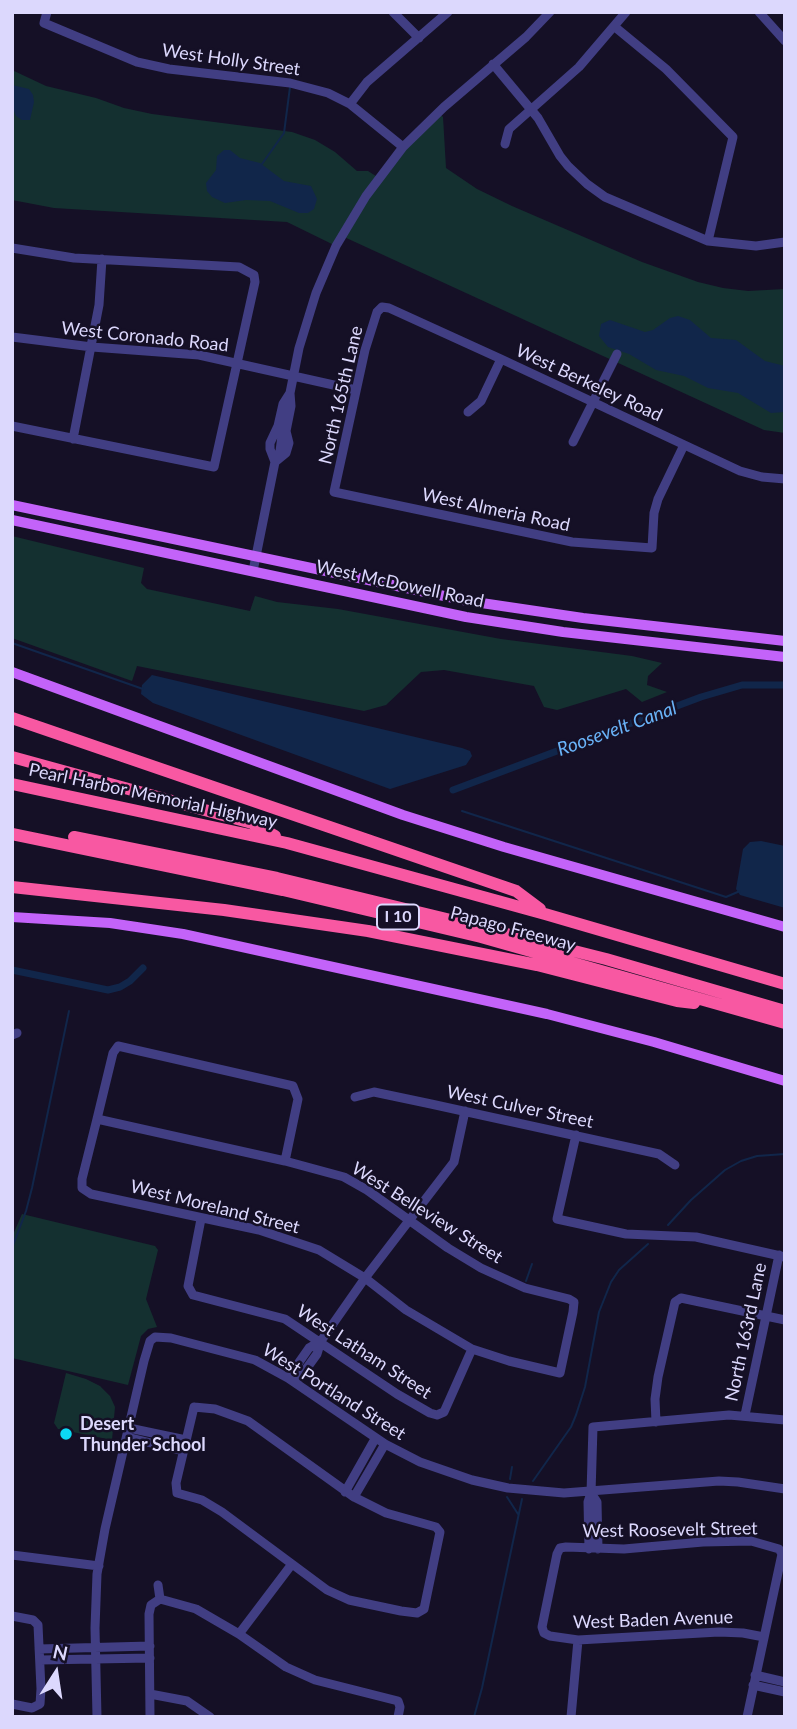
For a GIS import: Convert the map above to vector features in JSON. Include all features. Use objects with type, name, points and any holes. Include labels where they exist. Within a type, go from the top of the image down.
[{"type":"highway","points":[[12,718],[516,891],[545,914]]},
{"type":"highway","points":[[12,757],[253,823],[287,843]]},
{"type":"highway","name":"Pearl Harbor Memorial Highway","points":[[12,784],[287,843]]},
{"type":"highway","points":[[12,825],[251,873],[459,922],[606,959],[785,1011]]},
{"type":"highway","name":"Papago Freeway","points":[[12,836],[65,844],[283,890],[481,937],[785,1023]]},
{"type":"highway","name":"Papago Freeway","points":[[287,843],[785,984]]},
{"type":"highway","points":[[12,887],[310,922],[428,942],[537,965],[677,1002],[727,1006]]},
{"type":"main road","name":"West McDowell Road","points":[[12,505],[511,608],[785,640]]},
{"type":"main road","name":"West McDowell Road","points":[[12,520],[508,624],[785,657]]},
{"type":"main road","points":[[12,672],[403,815],[504,847],[785,927]]},
{"type":"main road","points":[[12,917],[110,923],[205,939],[547,1014],[785,1081]]},
{"type":"street","name":"West Holly Street","points":[[47,12],[44,23],[137,62],[169,69],[310,86],[350,104],[403,147]]},
{"type":"street","points":[[393,12],[419,38]]},
{"type":"street","points":[[350,104],[367,82],[448,12]]},
{"type":"street","points":[[253,571],[282,430],[291,405],[293,376],[310,310],[336,246],[366,196],[403,147],[526,37],[550,12]]},
{"type":"street","points":[[505,144],[509,129],[574,72],[626,12]]},
{"type":"street","points":[[759,12],[785,41]]},
{"type":"street","points":[[615,27],[666,69],[733,136],[708,241]]},
{"type":"street","points":[[493,64],[532,110],[560,156],[587,184],[617,204],[708,241],[756,246],[785,242]]},
{"type":"street","points":[[12,248],[40,254],[230,266],[249,270],[254,275],[255,282],[214,467],[12,426]]},
{"type":"street","points":[[73,439],[99,305],[102,259]]},
{"type":"street","name":"West Berkeley Road","points":[[382,307],[501,359],[740,471],[785,479]]},
{"type":"street","name":"North 165th Lane","points":[[334,492],[368,340],[377,312],[382,307]]},
{"type":"street","name":"West Coronado Road","points":[[12,337],[92,347],[199,355],[356,390]]},
{"type":"street","points":[[573,442],[617,354]]},
{"type":"street","points":[[468,412],[481,401],[501,359]]},
{"type":"street","name":"West Almeria Road","points":[[334,492],[572,542],[652,548],[654,513],[658,499],[684,445]]},
{"type":"street","points":[[97,1119],[113,1054],[118,1046],[293,1086],[298,1099],[285,1161]]},
{"type":"street","name":"West Culver Street","points":[[355,1097],[374,1092],[465,1111],[659,1154],[675,1165]]},
{"type":"street","points":[[292,1380],[317,1353],[321,1341],[365,1278],[454,1161],[465,1111]]},
{"type":"street","name":"West Belleview Street","points":[[97,1119],[344,1177],[461,1256],[502,1279],[569,1299],[573,1302],[561,1373]]},
{"type":"street","name":"West Moreland Street","points":[[97,1119],[82,1179],[82,1188],[91,1194],[259,1230],[319,1250],[365,1278],[406,1310],[472,1349],[509,1362],[561,1373]]},
{"type":"street","points":[[576,1135],[557,1219],[626,1234],[696,1237],[782,1256]]},
{"type":"street","name":"West Latham Street","points":[[201,1219],[188,1286],[194,1294],[285,1319],[397,1394],[437,1415],[444,1412],[472,1349]]},
{"type":"street","name":"North 163rd Lane","points":[[745,1415],[765,1316],[782,1256]]},
{"type":"street","points":[[656,1422],[657,1377],[675,1302],[681,1298],[785,1320]]},
{"type":"street","name":"West Portland Street","points":[[128,1432],[150,1341],[155,1337],[240,1354],[265,1364],[375,1439],[420,1462],[472,1480],[535,1491],[591,1493],[719,1481],[785,1489]]},
{"type":"street","points":[[194,1407],[215,1409],[248,1421],[350,1494],[386,1513],[436,1527],[440,1532],[424,1609],[417,1614],[349,1600],[327,1590],[212,1506],[202,1500],[177,1493],[176,1483],[186,1440],[194,1407]]},
{"type":"street","points":[[593,1549],[588,1502],[591,1493],[593,1427],[745,1415],[785,1420]]},
{"type":"street","points":[[128,1432],[186,1440]]},
{"type":"street","points":[[128,1432],[183,1451]]},
{"type":"street","points":[[97,1717],[95,1592],[105,1529],[128,1432]]},
{"type":"street","points":[[350,1494],[375,1439]]},
{"type":"street","points":[[350,1494],[384,1444]]},
{"type":"street","name":"West Roosevelt Street","points":[[544,1633],[541,1627],[560,1548],[566,1546],[593,1549],[751,1541],[779,1549],[782,1554],[764,1637]]},
{"type":"street","points":[[12,1555],[99,1566]]},
{"type":"street","points":[[239,1634],[292,1564]]},
{"type":"street","points":[[158,1585],[160,1599]]},
{"type":"street","points":[[150,1717],[149,1614],[151,1605],[160,1599],[196,1609],[239,1634],[286,1667],[316,1680],[398,1701],[398,1717]]},
{"type":"street","points":[[12,1616],[33,1620],[38,1625],[40,1660],[40,1703],[32,1708],[12,1704]]},
{"type":"street","name":"West Baden Avenue","points":[[544,1633],[578,1640],[719,1632],[764,1637]]},
{"type":"street","points":[[747,1717],[764,1637]]},
{"type":"street","points":[[571,1717],[578,1640]]},
{"type":"street","points":[[40,1660],[150,1646]]},
{"type":"street","points":[[39,1649],[150,1658]]},
{"type":"street","points":[[754,1680],[785,1682]]},
{"type":"street","points":[[754,1680],[785,1692]]},
{"type":"street","points":[[150,1694],[187,1701],[210,1717]]},
{"type":"green space","points":[[12,70],[46,86],[124,108],[292,132],[315,140],[335,152],[357,171],[368,171],[379,178],[438,112],[443,117],[446,168],[477,189],[642,262],[698,282],[748,291],[785,289],[785,433],[764,430],[342,236],[336,246],[287,222],[54,208],[12,200]]},
{"type":"green space","points":[[12,536],[144,568],[141,583],[147,589],[250,611],[255,596],[277,602],[338,609],[501,639],[632,656],[662,663],[648,676],[647,685],[667,692],[642,702],[626,689],[557,710],[544,707],[534,686],[444,670],[421,672],[386,705],[364,711],[137,666],[132,681],[12,638]]},
{"type":"green space","points":[[22,1214],[155,1246],[158,1250],[146,1299],[157,1327],[148,1329],[141,1336],[128,1385],[12,1358],[12,1237]]},
{"type":"green space","points":[[66,1373],[100,1386],[110,1396],[115,1407],[112,1440],[58,1429],[54,1423]]},
{"type":"water","points":[[12,85],[29,89],[33,95],[30,120],[22,120],[16,116],[12,106]]},
{"type":"water","points":[[224,150],[260,163],[284,181],[311,186],[317,199],[314,209],[308,213],[299,213],[270,201],[225,203],[212,197],[207,191],[206,183],[216,170],[217,156]]},
{"type":"water","points":[[678,316],[690,320],[711,338],[736,340],[765,361],[785,366],[785,412],[771,413],[738,393],[708,388],[684,376],[656,370],[629,354],[608,347],[599,336],[601,324],[610,320],[645,332]]},
{"type":"water","points":[[152,675],[462,748],[470,751],[472,756],[466,765],[390,789],[153,703],[141,694],[142,685]]},
{"type":"water","points":[[761,841],[785,846],[785,908],[740,895],[736,889],[743,849],[750,842]]},
{"type":"waterway","points":[[262,164],[284,133],[290,87]]},
{"type":"waterway","points":[[12,643],[143,689]]},
{"type":"waterway","name":"Roosevelt Canal","points":[[453,790],[701,697],[742,685],[785,685]]},
{"type":"waterway","points":[[462,811],[726,897],[740,891]]},
{"type":"waterway","name":"Roosevelt Canal","points":[[12,970],[108,990],[130,981],[143,968]]},
{"type":"waterway","points":[[12,1248],[32,1188],[69,1011]]},
{"type":"waterway","points":[[668,1225],[725,1170],[757,1156],[785,1154]]},
{"type":"waterway","points":[[533,1481],[571,1427],[576,1415],[585,1387],[599,1312],[611,1282],[619,1270],[648,1244]]},
{"type":"waterway","points":[[526,1281],[532,1264]]},
{"type":"waterway","points":[[510,1479],[512,1467]]},
{"type":"waterway","points":[[507,1497],[518,1514]]},
{"type":"waterway","points":[[474,1717],[522,1499]]},
{"type":"place","name":"Desert Thunder School","points":[[66,1434]]}]
